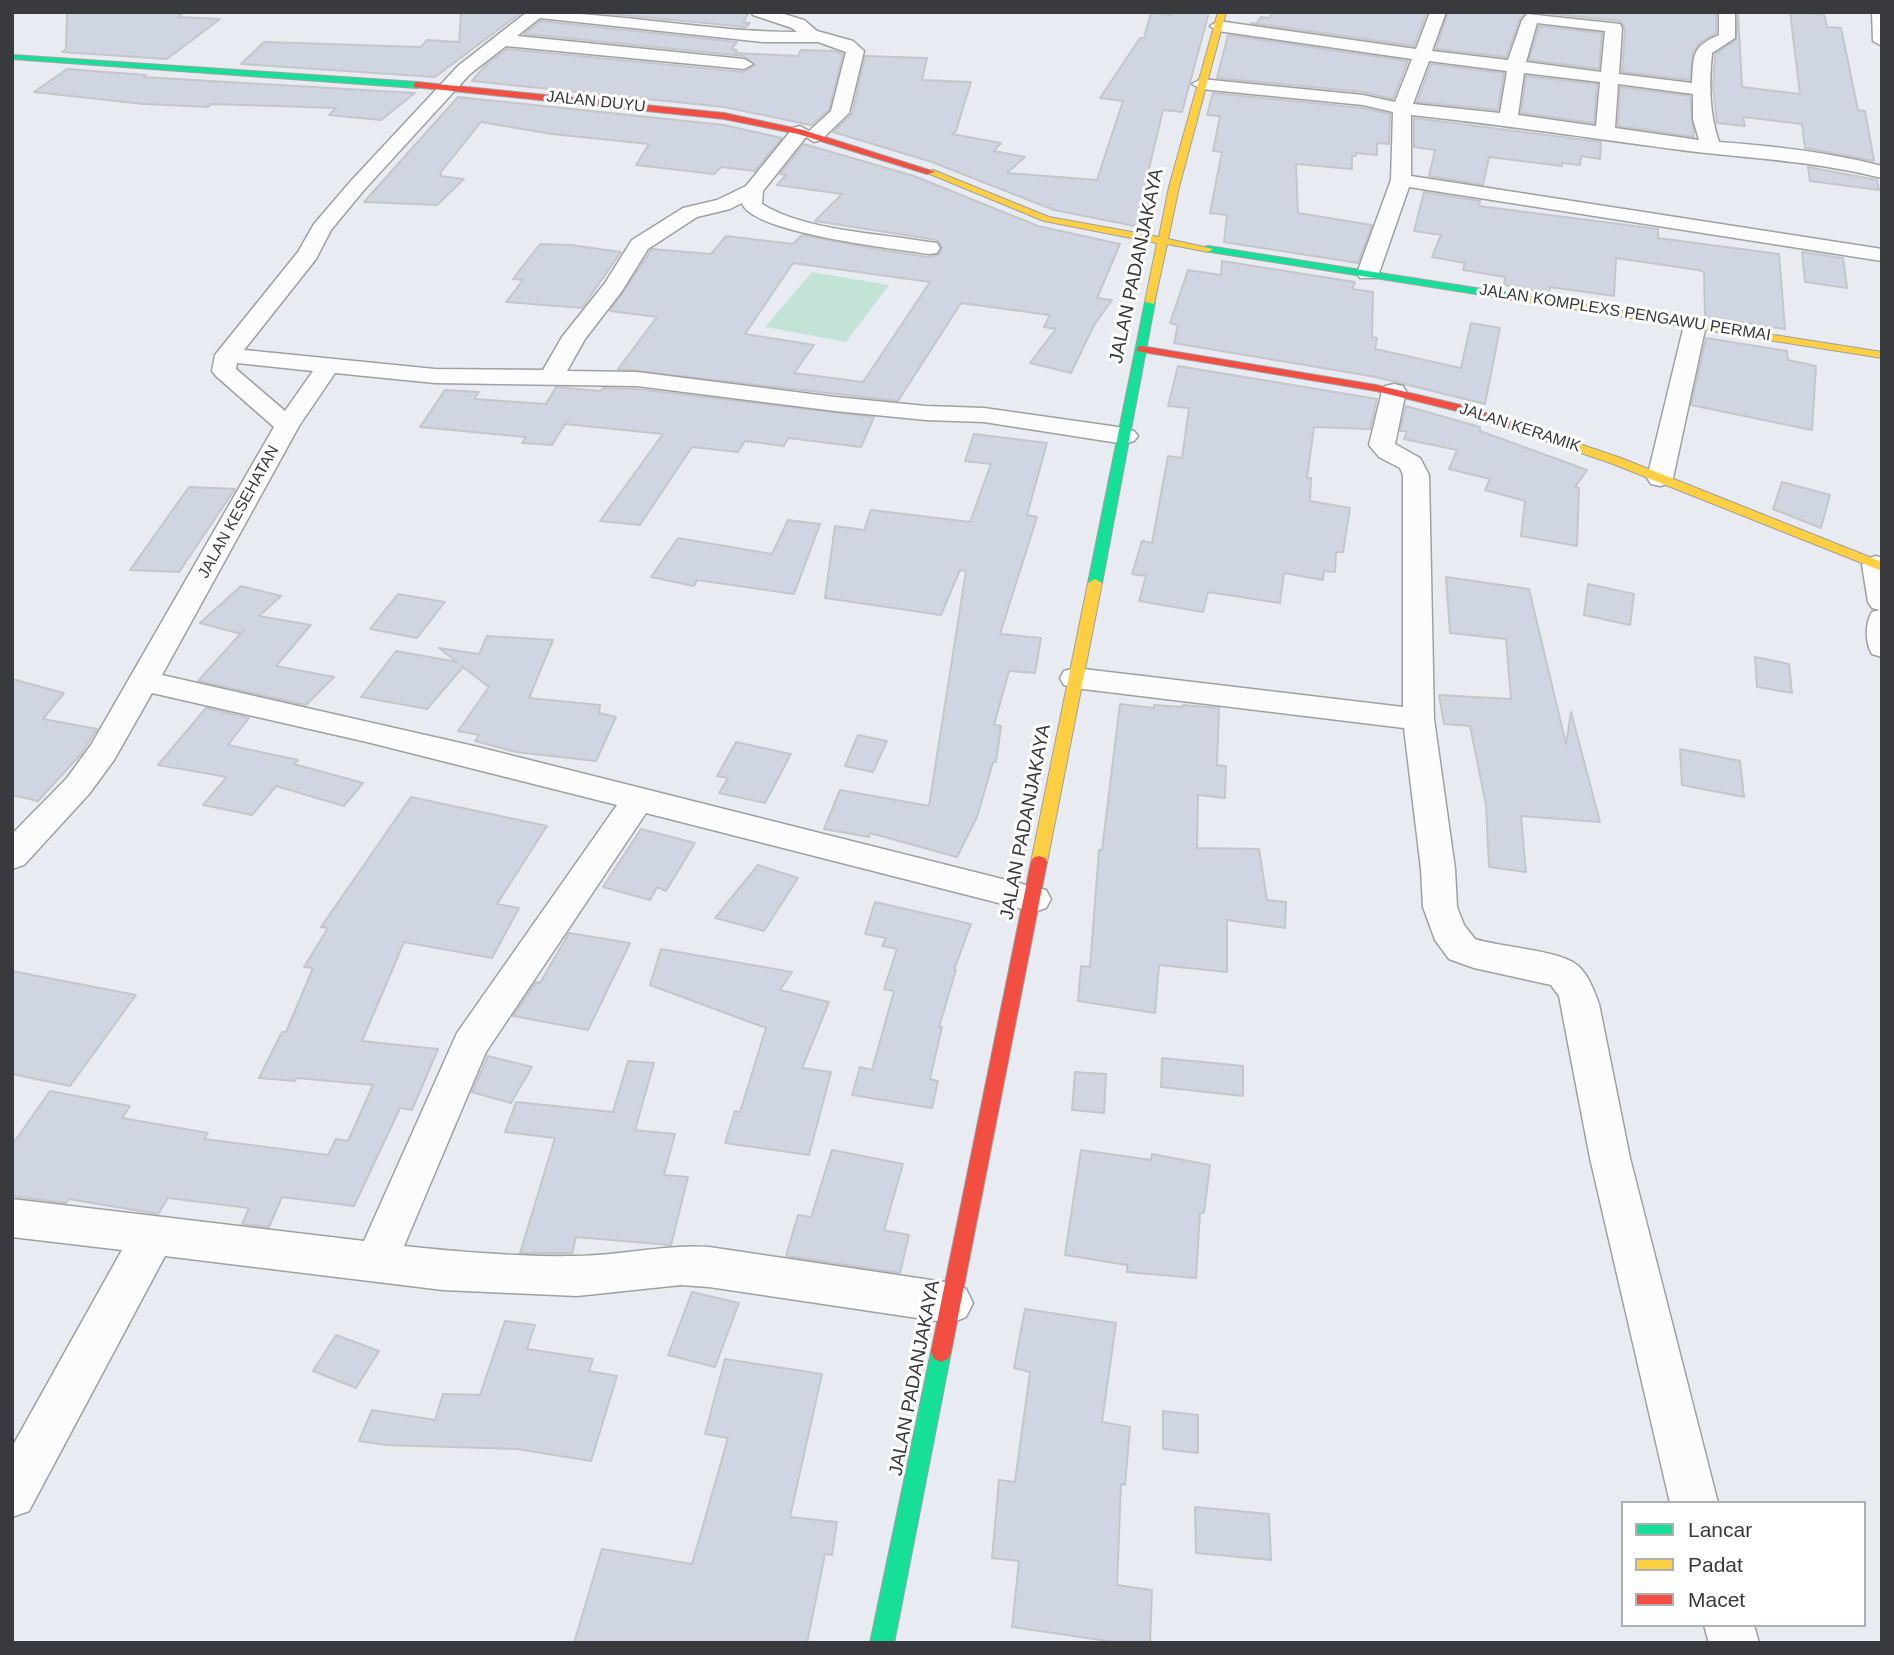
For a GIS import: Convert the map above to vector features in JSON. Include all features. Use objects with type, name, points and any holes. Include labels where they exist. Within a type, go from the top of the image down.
[{"type":"street","points":[[551,378],[574,337],[614,286],[640,244],[690,212],[723,205],[753,190],[807,134],[840,113],[855,53],[847,45],[818,37],[798,24],[760,12]]},
{"type":"street","points":[[1368,273],[1401,180],[1402,109],[1431,43],[1438,12]]},
{"type":"street","points":[[1710,147],[1702,119],[1700,89],[1703,52],[1708,46],[1726,38],[1727,12]]},
{"type":"street","points":[[1880,12],[1882,41]]},
{"type":"street","points":[[227,355],[308,254],[328,219],[464,70],[537,13],[763,37],[818,37]]},
{"type":"street","points":[[1508,119],[1518,53],[1532,18],[1610,27],[1614,28],[1605,66],[1605,131]]},
{"type":"street","points":[[1220,19],[1518,53],[1605,66],[1700,89]]},
{"type":"street","name":"JALAN PADANJAKAYA","points":[[882,1643],[1034,898],[1074,678],[1125,436],[1162,242],[1220,19]]},
{"type":"street","points":[[502,40],[744,64]]},
{"type":"street","name":"JALAN DUYU","points":[[12,57],[448,87],[707,113],[807,134],[935,173],[1047,219],[1162,242]]},
{"type":"street","points":[[1201,84],[1363,100],[1402,109],[1508,119],[1710,147],[1822,159],[1882,172]]},
{"type":"street","points":[[1401,180],[1882,255]]},
{"type":"street","points":[[753,190],[752,206],[758,212],[771,217],[929,248]]},
{"type":"street","name":"JALAN KOMPLEXS PENGAWU PERMAI","points":[[1162,242],[1882,355]]},
{"type":"street","points":[[1660,478],[1695,324]]},
{"type":"street","name":"JALAN KERAMIK","points":[[1141,349],[1394,391],[1485,415],[1660,478],[1879,566]]},
{"type":"street","points":[[227,355],[435,376],[637,379],[835,404],[926,413],[984,415],[1125,436]]},
{"type":"street","name":"JALAN KESEHATAN","points":[[12,856],[90,770],[288,426],[224,371],[227,355]]},
{"type":"street","points":[[288,426],[327,367]]},
{"type":"street","points":[[1394,391],[1382,445],[1388,452],[1411,463],[1416,475],[1418,719],[1438,869],[1440,907],[1453,940],[1468,953],[1526,963],[1563,974],[1575,989],[1581,1003],[1610,1158],[1694,1501]]},
{"type":"street","points":[[1879,566],[1882,602]]},
{"type":"street","points":[[1882,619],[1882,647]]},
{"type":"street","points":[[1074,678],[1418,719]]},
{"type":"street","points":[[143,681],[438,747],[637,801],[1034,898]]},
{"type":"street","points":[[376,1262],[470,1044],[637,801]]},
{"type":"street","points":[[12,1218],[443,1270],[577,1276],[681,1265],[791,1277],[951,1303]]},
{"type":"street","points":[[12,1494],[94,1340],[154,1235]]},
{"type":"green space","points":[[812,272],[889,285],[846,342],[765,327]]},
{"type":"building","points":[[67,12],[185,12],[178,17],[220,19],[167,59],[62,52],[66,49]]},
{"type":"building","points":[[458,12],[522,12],[435,77],[241,64],[264,42],[421,47],[427,40],[459,42],[461,15]]},
{"type":"building","points":[[591,12],[749,12],[743,22],[750,23],[746,27]]},
{"type":"building","points":[[1173,12],[1209,12],[1182,112],[1163,110],[1146,181],[1156,182],[1145,221],[1137,220],[1135,226],[1054,210],[932,162],[833,132],[852,114],[865,56],[927,58],[922,80],[971,82],[956,131],[952,134],[1001,143],[994,151],[1025,157],[1007,173],[1097,180],[1123,101],[1100,98],[1140,38],[1144,38],[1151,13],[1171,15]]},
{"type":"building","points":[[1272,12],[1427,12],[1414,46],[1256,24],[1261,17],[1270,18]]},
{"type":"building","points":[[1448,12],[1525,12],[1506,57],[1436,49]]},
{"type":"building","points":[[1535,12],[1716,12],[1716,33],[1701,42],[1693,52],[1690,80],[1622,72],[1625,28],[1620,21]]},
{"type":"building","points":[[1738,12],[1742,87],[1800,94],[1790,12],[1824,14],[1827,27],[1841,28],[1858,110],[1865,111],[1874,161],[1805,148],[1802,124],[1743,117],[1745,126],[1717,123],[1713,87],[1715,54],[1736,40]]},
{"type":"building","points":[[541,21],[737,42],[731,49],[737,50],[735,53],[798,56],[801,50],[834,51],[843,54],[829,110],[811,125],[724,107],[472,81],[486,65],[507,49],[744,72],[755,65],[744,56],[524,34]]},
{"type":"building","points":[[1539,26],[1602,33],[1599,69],[1529,60]]},
{"type":"building","points":[[1228,35],[1408,61],[1393,99],[1363,92],[1217,78]]},
{"type":"building","points":[[1431,64],[1504,73],[1498,110],[1417,102]]},
{"type":"building","points":[[67,69],[146,75],[143,77],[415,93],[381,120],[329,115],[336,108],[144,104],[34,92]]},
{"type":"building","points":[[1526,76],[1597,84],[1594,123],[1521,113]]},
{"type":"building","points":[[1620,87],[1690,96],[1694,137],[1618,126]]},
{"type":"building","points":[[1213,93],[1363,108],[1390,114],[1389,144],[1377,143],[1377,155],[1356,153],[1356,156],[1352,156],[1352,169],[1296,164],[1298,213],[1372,225],[1358,263],[1224,242],[1227,215],[1210,213],[1222,152],[1213,151],[1220,116],[1207,115]]},
{"type":"building","points":[[458,97],[724,125],[782,138],[755,171],[721,167],[714,174],[636,165],[649,144],[552,134],[481,122],[441,172],[440,176],[464,179],[437,205],[364,202]]},
{"type":"building","points":[[1414,118],[1601,142],[1600,159],[1581,156],[1580,165],[1562,163],[1562,166],[1489,157],[1483,185],[1429,176],[1435,150],[1414,147]]},
{"type":"building","points":[[804,144],[914,176],[1038,226],[1120,244],[1097,298],[1112,300],[1094,325],[1071,373],[1030,363],[1056,329],[1044,327],[1050,315],[961,303],[898,401],[618,369],[657,317],[610,311],[652,249],[711,254],[726,236],[793,244],[802,235],[929,257],[939,254],[942,247],[937,240],[815,221],[842,194],[777,185],[786,175],[780,174]],"holes":[[[793,263],[930,282],[863,382],[794,373],[814,345],[745,334]]]},
{"type":"building","points":[[1808,167],[1877,180],[1879,190],[1810,181]]},
{"type":"building","points":[[1424,192],[1480,201],[1479,206],[1658,229],[1658,238],[1779,254],[1785,329],[1705,317],[1704,272],[1698,270],[1616,258],[1614,296],[1550,287],[1550,293],[1504,285],[1505,277],[1463,270],[1465,263],[1432,257],[1441,235],[1414,231]]},
{"type":"building","points":[[540,244],[621,252],[582,308],[506,302],[523,280],[513,279]]},
{"type":"building","points":[[1802,252],[1843,258],[1847,288],[1805,282]]},
{"type":"building","points":[[1222,261],[1355,282],[1352,289],[1373,292],[1372,337],[1377,338],[1375,349],[1461,368],[1471,323],[1500,328],[1485,404],[1376,377],[1174,343],[1178,325],[1170,323],[1188,270],[1221,275]]},
{"type":"building","points":[[1706,338],[1787,351],[1788,360],[1816,366],[1812,430],[1691,405]]},
{"type":"building","points":[[1178,366],[1377,399],[1370,429],[1314,427],[1307,478],[1311,478],[1310,501],[1350,508],[1343,552],[1336,552],[1335,572],[1324,571],[1323,580],[1284,573],[1280,603],[1208,592],[1203,612],[1139,601],[1146,576],[1132,574],[1142,541],[1152,543],[1168,456],[1182,458],[1189,408],[1168,406]]},
{"type":"building","points":[[556,387],[601,391],[603,388],[637,389],[874,417],[861,447],[788,438],[784,446],[745,441],[738,452],[692,447],[640,525],[600,521],[663,434],[565,424],[552,445],[522,443],[526,437],[420,427],[445,390],[479,392],[474,399],[546,404]]},
{"type":"building","points":[[1406,406],[1480,427],[1480,431],[1587,470],[1575,487],[1579,488],[1577,546],[1521,536],[1525,501],[1485,490],[1490,479],[1449,469],[1457,450],[1404,439],[1407,431],[1400,431]]},
{"type":"building","points":[[974,434],[1047,443],[1027,515],[1037,517],[1000,634],[1041,638],[1035,673],[1009,671],[994,725],[1001,726],[996,762],[993,762],[977,817],[957,857],[870,833],[869,837],[824,829],[840,790],[929,806],[966,571],[960,570],[941,615],[825,598],[835,526],[864,530],[871,510],[970,522],[991,464],[965,461]]},
{"type":"building","points":[[1782,482],[1830,495],[1821,528],[1773,509]]},
{"type":"building","points":[[189,487],[235,489],[179,572],[130,570]]},
{"type":"building","points":[[788,520],[820,524],[794,594],[697,580],[694,586],[651,577],[678,538],[772,554]]},
{"type":"building","points":[[1446,577],[1529,589],[1566,744],[1571,712],[1600,822],[1521,816],[1526,872],[1489,867],[1486,805],[1470,726],[1444,724],[1439,695],[1511,699],[1506,639],[1450,633]]},
{"type":"building","points":[[1588,584],[1634,594],[1630,625],[1584,615]]},
{"type":"building","points":[[241,586],[281,596],[259,616],[311,625],[276,666],[334,677],[306,705],[198,681],[241,634],[200,623]]},
{"type":"building","points":[[398,594],[445,602],[417,638],[370,629]]},
{"type":"building","points":[[487,636],[553,640],[529,698],[600,705],[599,713],[616,717],[596,761],[516,752],[475,741],[479,735],[458,731],[489,687],[463,667],[427,709],[361,697],[396,651],[457,662],[439,648],[479,654]]},
{"type":"building","points":[[1755,657],[1789,664],[1792,693],[1757,687]]},
{"type":"building","points":[[12,679],[64,693],[43,719],[97,729],[81,754],[38,801],[12,795]]},
{"type":"building","points":[[1120,704],[1154,708],[1154,705],[1183,705],[1219,708],[1217,765],[1226,766],[1225,798],[1198,795],[1197,848],[1259,849],[1267,900],[1286,902],[1285,928],[1227,920],[1227,972],[1159,965],[1155,1013],[1078,1001],[1081,966],[1090,967],[1099,850],[1102,850]]},
{"type":"building","points":[[206,708],[249,718],[228,745],[298,760],[294,764],[363,783],[344,806],[276,786],[252,815],[203,805],[227,777],[158,765]]},
{"type":"building","points":[[858,735],[887,741],[873,772],[845,766]]},
{"type":"building","points":[[736,742],[791,754],[765,803],[719,793],[728,778],[717,776]]},
{"type":"building","points":[[1680,749],[1740,761],[1744,797],[1682,785]]},
{"type":"building","points":[[411,797],[547,826],[497,904],[519,908],[492,958],[404,942],[362,1041],[438,1049],[412,1110],[400,1108],[354,1206],[282,1197],[269,1227],[242,1224],[249,1208],[168,1198],[158,1214],[69,1199],[66,1203],[12,1196],[12,1145],[50,1091],[130,1106],[122,1118],[208,1133],[204,1139],[328,1155],[336,1139],[348,1141],[373,1085],[297,1078],[295,1081],[259,1078],[282,1032],[286,1032],[313,968],[304,967],[328,928],[321,927]]},
{"type":"building","points":[[641,829],[695,843],[666,891],[657,887],[650,900],[603,887]]},
{"type":"building","points":[[758,865],[798,878],[764,931],[715,918]]},
{"type":"building","points":[[875,902],[971,924],[954,970],[939,1027],[942,1027],[930,1079],[938,1081],[932,1108],[852,1095],[860,1067],[872,1070],[894,991],[884,989],[897,949],[882,946],[886,938],[865,934]]},
{"type":"building","points":[[569,933],[630,943],[588,1030],[513,1016],[536,982],[540,983]]},
{"type":"building","points":[[661,949],[792,972],[780,990],[829,1002],[802,1068],[831,1072],[809,1155],[725,1143],[735,1111],[740,1112],[766,1028],[650,985]]},
{"type":"building","points":[[12,971],[136,995],[70,1086],[12,1074]]},
{"type":"building","points":[[488,1056],[532,1067],[511,1103],[472,1092]]},
{"type":"building","points":[[1162,1058],[1243,1066],[1243,1096],[1161,1087]]},
{"type":"building","points":[[628,1061],[654,1063],[635,1130],[675,1134],[664,1175],[688,1177],[671,1245],[576,1237],[572,1253],[520,1253],[555,1138],[505,1132],[516,1102],[613,1112]]},
{"type":"building","points":[[1075,1072],[1106,1074],[1104,1113],[1072,1110]]},
{"type":"building","points":[[832,1150],[903,1164],[884,1230],[909,1235],[900,1273],[786,1256],[798,1215],[811,1217]]},
{"type":"building","points":[[1081,1150],[1151,1160],[1152,1154],[1210,1165],[1204,1213],[1200,1213],[1196,1278],[1127,1272],[1127,1265],[1065,1255]]},
{"type":"building","points":[[692,1292],[739,1303],[715,1367],[668,1355]]},
{"type":"building","points":[[1025,1309],[1116,1323],[1102,1422],[1130,1427],[1125,1485],[1121,1484],[1117,1585],[1152,1590],[1150,1643],[1121,1643],[1012,1627],[1019,1561],[992,1558],[999,1480],[1015,1482],[1030,1372],[1014,1368]]},
{"type":"building","points":[[505,1321],[535,1325],[527,1349],[593,1359],[589,1371],[617,1376],[591,1461],[517,1449],[386,1445],[359,1441],[372,1410],[435,1420],[443,1394],[480,1395]]},
{"type":"building","points":[[336,1335],[379,1351],[356,1388],[313,1371]]},
{"type":"building","points":[[725,1359],[822,1374],[790,1517],[837,1522],[832,1555],[825,1554],[807,1643],[574,1643],[602,1549],[692,1564],[728,1438],[705,1434]]},
{"type":"building","points":[[1163,1411],[1198,1415],[1198,1453],[1163,1449]]},
{"type":"building","points":[[1195,1507],[1269,1514],[1271,1560],[1196,1553]]},
{"type":"traffic: fast","points":[[12,57],[417,85]]},
{"type":"traffic: fast","points":[[1208,249],[1514,297]]},
{"type":"traffic: fast","points":[[1095,583],[1150,302]]},
{"type":"traffic: fast","points":[[882,1643],[941,1352]]},
{"type":"traffic: slow","points":[[1150,302],[1174,187],[1222,12]]},
{"type":"traffic: slow","points":[[930,172],[1047,219],[1208,249]]},
{"type":"traffic: slow","points":[[1514,297],[1882,355]]},
{"type":"traffic: slow","points":[[1562,442],[1617,461],[1882,567]]},
{"type":"traffic: slow","points":[[1039,862],[1095,583]]},
{"type":"traffic: jam","points":[[417,85],[724,116],[800,132],[930,172]]},
{"type":"traffic: jam","points":[[1141,349],[1376,388],[1461,408],[1562,442]]},
{"type":"traffic: jam","points":[[941,1352],[1039,862]]}]
